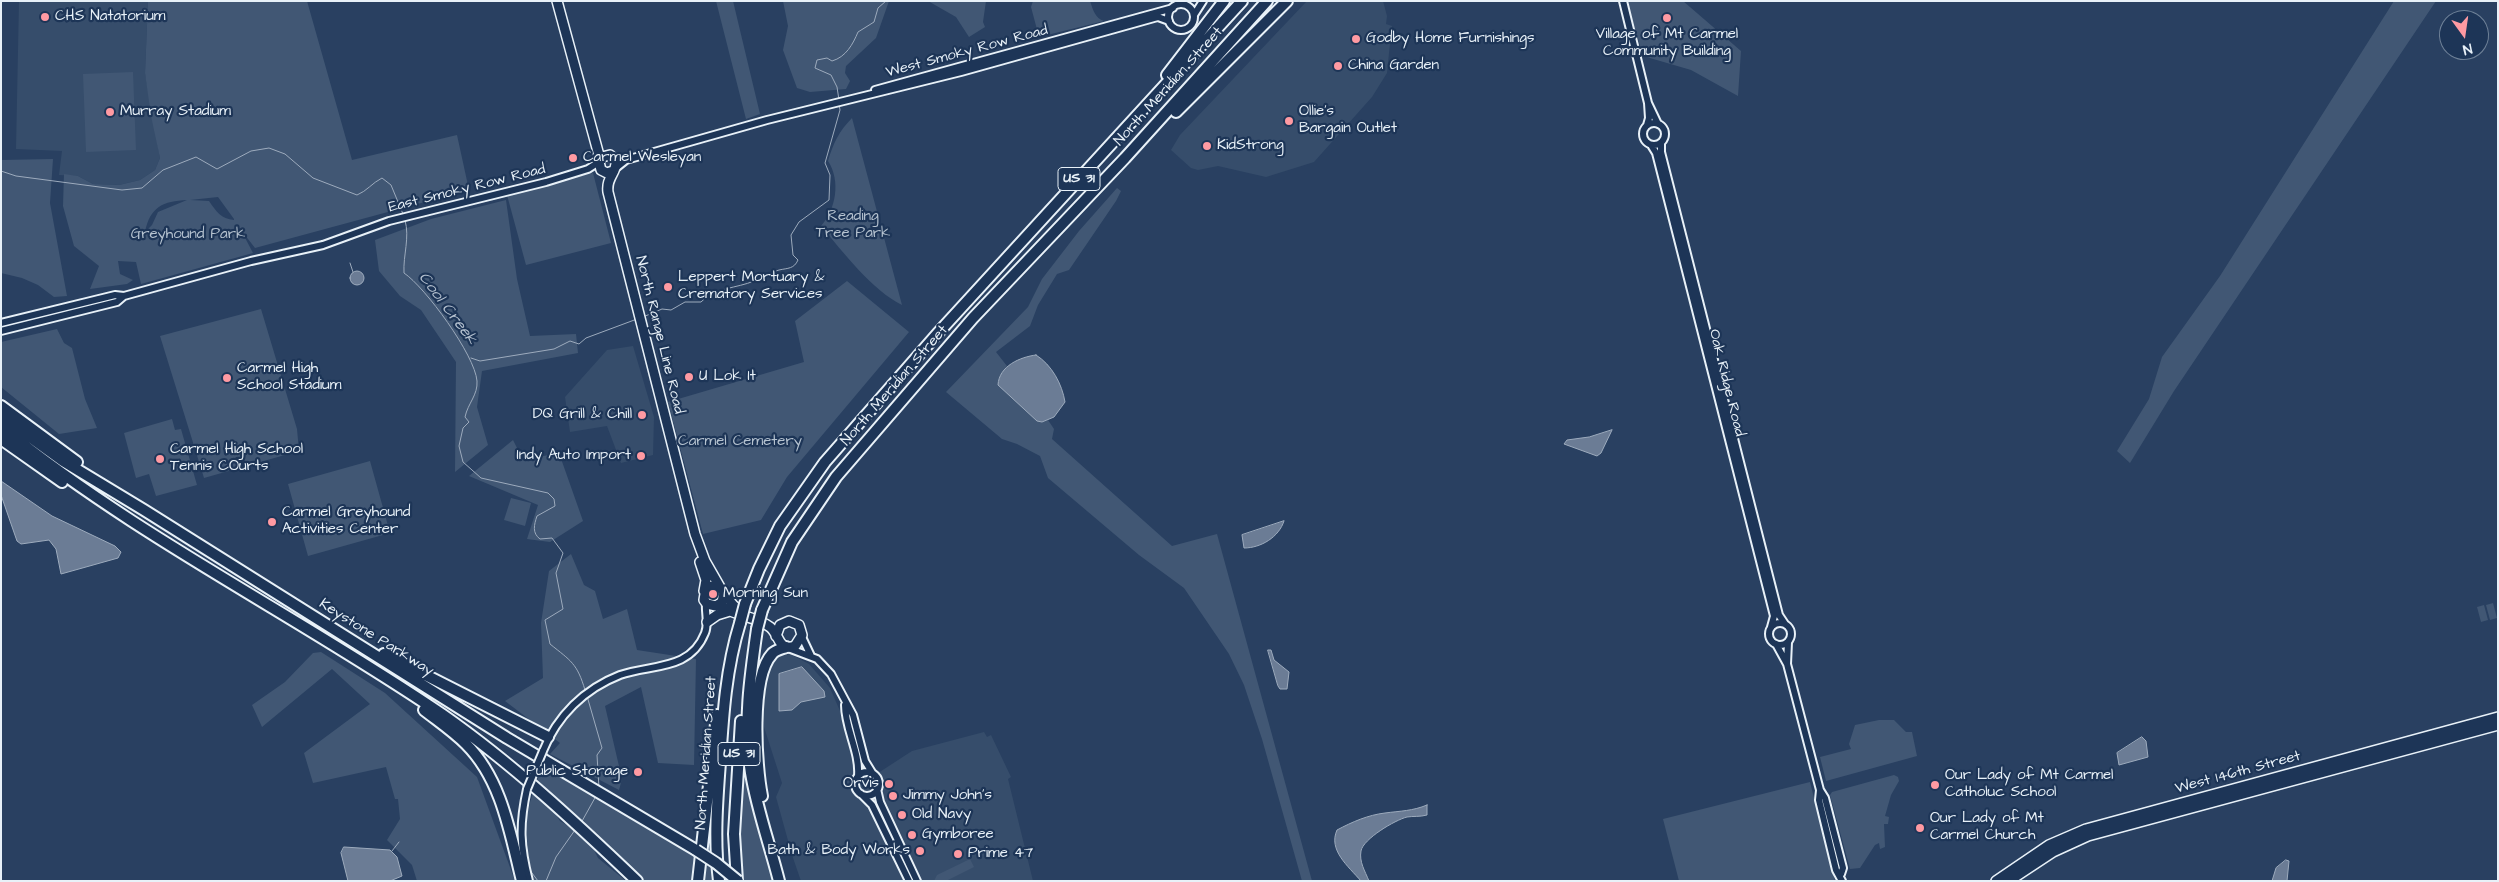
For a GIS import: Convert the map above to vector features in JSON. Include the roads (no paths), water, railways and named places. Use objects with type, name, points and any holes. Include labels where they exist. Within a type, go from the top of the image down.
[{"type":"highway","points":[[1135,120],[1140,107],[1224,1]]},
{"type":"highway","name":"North Meridian Street","points":[[719,881],[716,817],[728,674],[739,625],[746,604],[759,569],[780,526],[825,462],[938,333],[1242,1]]},
{"type":"highway","name":"North Meridian Street","points":[[738,881],[734,834],[744,689],[762,610],[792,542],[808,515],[836,477],[974,318],[1125,158],[1267,1]]},
{"type":"highway","points":[[1125,158],[1144,144],[1286,1]]},
{"type":"highway","points":[[1,406],[46,441],[165,522]]},
{"type":"highway","name":"Keystone Parkway","points":[[1,416],[49,452],[165,522],[507,738],[696,850],[738,881]]},
{"type":"highway","name":"Keystone Parkway","points":[[1,428],[81,487],[419,699],[470,735],[520,774],[565,813],[637,881]]},
{"type":"highway","points":[[1,439],[75,490],[220,575]]},
{"type":"highway","points":[[313,615],[548,737]]},
{"type":"highway","points":[[698,881],[720,686],[739,625]]},
{"type":"highway","points":[[757,629],[747,705],[748,751],[753,786],[779,881]]},
{"type":"highway","points":[[334,646],[420,707],[472,751],[496,788],[521,862],[522,881]]},
{"type":"highway","points":[[776,869],[758,764],[759,695],[762,675],[770,657],[773,652],[787,647]]},
{"type":"main road","points":[[557,1],[590,129],[604,162],[614,170]]},
{"type":"main road","points":[[604,162],[614,170]]},
{"type":"main road","name":"North Range Line Road","points":[[604,162],[605,193],[636,313]]},
{"type":"main road","name":"North Range Line Road","points":[[614,170],[608,180],[608,192],[685,514],[705,572],[704,591]]},
{"type":"main road","name":"North Range Line Road","points":[[640,330],[695,534],[705,561],[736,609],[764,619],[784,622]]},
{"type":"main road","points":[[717,606],[723,600],[723,591],[712,585],[704,591],[703,597],[706,603],[768,626],[779,643],[787,647],[795,646],[802,636],[801,628],[796,623],[784,622],[778,628],[776,636]]},
{"type":"main road","points":[[707,622],[717,615],[730,611]]},
{"type":"main road","name":"West 146th Street","points":[[1996,881],[2049,845],[2086,829],[2498,717]]},
{"type":"main road","name":"West 146th Street","points":[[2009,881],[2052,852],[2088,836],[2498,725]]},
{"type":"street","points":[[1187,6],[1198,1]]},
{"type":"street","points":[[1194,15],[1187,6],[1179,4],[1172,8],[1169,14],[1169,21],[1174,28],[1183,30],[1193,23],[1194,15],[1203,1]]},
{"type":"street","points":[[1623,1],[1648,103],[1649,117],[1642,137],[1651,145],[1661,143],[1665,132],[1658,124],[1648,103]]},
{"type":"street","name":"West Smoky Row Road","points":[[848,100],[1172,8]]},
{"type":"street","name":"West Smoky Row Road","points":[[604,162],[626,160],[829,103],[848,100],[1158,17],[1169,21]]},
{"type":"street","points":[[1647,125],[1658,124]]},
{"type":"street","name":"Oak Ridge Road","points":[[1661,143],[1661,152],[1779,617],[1785,624]]},
{"type":"street","name":"Oak Ridge Road","points":[[1651,145],[1656,153],[1767,597],[1774,616],[1771,627]]},
{"type":"street","name":"West Smoky Row Road","points":[[614,170],[626,160]]},
{"type":"street","name":"East Smoky Row Road","points":[[1,324],[115,295],[124,296],[316,245],[325,245],[389,221],[520,189],[588,169],[604,162]]},
{"type":"street","name":"East Smoky Row Road","points":[[1,331],[117,302],[124,296]]},
{"type":"street","points":[[706,603],[707,622]]},
{"type":"street","points":[[529,881],[521,862],[520,829],[527,789],[548,737],[573,705],[598,686],[626,673],[672,665],[683,660],[699,645],[707,622],[717,606]]},
{"type":"street","points":[[1788,664],[1776,644],[1769,637],[1771,627],[1777,623],[1785,624],[1791,633],[1788,642],[1788,664],[1820,790],[1818,800],[1836,870],[1842,878]]},
{"type":"street","points":[[802,636],[811,656]]},
{"type":"street","points":[[1776,644],[1782,645],[1788,642]]},
{"type":"street","points":[[787,647],[811,656],[827,668],[845,704],[853,715],[865,761],[878,780],[877,789],[880,802],[917,881]]},
{"type":"street","points":[[845,704],[845,716],[858,763],[858,776],[855,784],[860,794],[872,805],[909,881]]},
{"type":"street","points":[[858,776],[865,772],[873,774]]},
{"type":"street","points":[[860,794],[868,795],[877,789]]},
{"type":"waterway","points":[[839,100],[837,87],[831,75],[815,68],[817,60],[827,58],[832,61],[845,53],[858,32],[874,22],[878,8],[886,1]]},
{"type":"waterway","points":[[643,317],[662,309],[671,310],[685,302],[701,302],[706,297],[719,291],[757,280],[772,272],[795,265],[798,260],[793,255],[791,235],[799,222],[829,200],[830,175],[825,163],[840,110],[839,104]]},
{"type":"waterway","name":"Cool Creek","points":[[1,171],[16,176],[122,190],[142,188],[163,170],[196,157],[217,169],[251,151],[269,148],[285,154],[313,178],[357,195],[382,178],[391,185],[403,214]]},
{"type":"waterway","name":"Cool Creek","points":[[405,220],[407,233],[404,273],[424,292],[448,322],[468,355],[477,381],[476,391],[465,417],[469,422],[463,428],[459,446],[463,462],[481,478],[548,493],[554,499],[555,506],[537,516],[535,531],[540,539],[552,538],[563,553],[556,573],[563,609],[545,620],[550,644],[576,668],[585,690]]},
{"type":"waterway","points":[[350,263],[353,272]]},
{"type":"waterway","points":[[471,358],[480,361],[554,349],[570,341],[579,344],[586,338],[637,319]]},
{"type":"waterway","name":"Cool Creek","points":[[587,696],[602,748],[597,755],[599,788]]},
{"type":"waterway","name":"Cool Creek","points":[[581,823],[596,796]]},
{"type":"waterway","name":"Cool Creek","points":[[546,881],[556,857],[575,830]]},
{"type":"waterway","points":[[392,851],[399,842]]},
{"type":"waterway","points":[[532,873],[538,881]]},
{"type":"place","name":"CHS Natatorium","points":[[45,17]]},
{"type":"place","name":"Village of Mt Carmel Community Building","points":[[1667,18]]},
{"type":"place","name":"Godby Home Furnishings","points":[[1356,39]]},
{"type":"place","name":"China Garden","points":[[1338,66]]},
{"type":"place","name":"Murray Stadium","points":[[110,112]]},
{"type":"place","name":"Ollie's Bargain Outlet","points":[[1289,121]]},
{"type":"place","name":"KidStrong","points":[[1207,146]]},
{"type":"place","name":"Carmel Wesleyan","points":[[573,158]]},
{"type":"place","name":"Leppert Mortuary & Crematory Services","points":[[668,287]]},
{"type":"place","name":"U Lok It","points":[[689,377]]},
{"type":"place","name":"Carmel High School Stadium","points":[[227,378]]},
{"type":"place","name":"DQ Grill & Chill","points":[[642,415]]},
{"type":"place","name":"Indy Auto Import","points":[[641,456]]},
{"type":"place","name":"Carmel High School Tennis COurts","points":[[160,459]]},
{"type":"place","name":"Carmel Greyhound Activities Center","points":[[272,522]]},
{"type":"place","name":"Morning Sun","points":[[713,594]]},
{"type":"place","name":"Public Storage","points":[[638,772]]},
{"type":"place","name":"Orvis","points":[[889,784]]},
{"type":"place","name":"Our Lady of Mt Carmel Catholuc School","points":[[1935,785]]},
{"type":"place","name":"Jimmy John's","points":[[893,796]]},
{"type":"place","name":"Old Navy","points":[[902,815]]},
{"type":"place","name":"Our Lady of Mt Carmel Church","points":[[1920,828]]},
{"type":"place","name":"Gymboree","points":[[912,835]]},
{"type":"place","name":"Bath & Body Works","points":[[920,851]]},
{"type":"place","name":"Prime 47","points":[[958,854]]},
{"type":"park label","name":"Reading Tree Park","points":[[853,226]]},
{"type":"park label","name":"Greyhound Park","points":[[188,235]]},
{"type":"park label","name":"Carmel Cemetery","points":[[740,442]]}]
